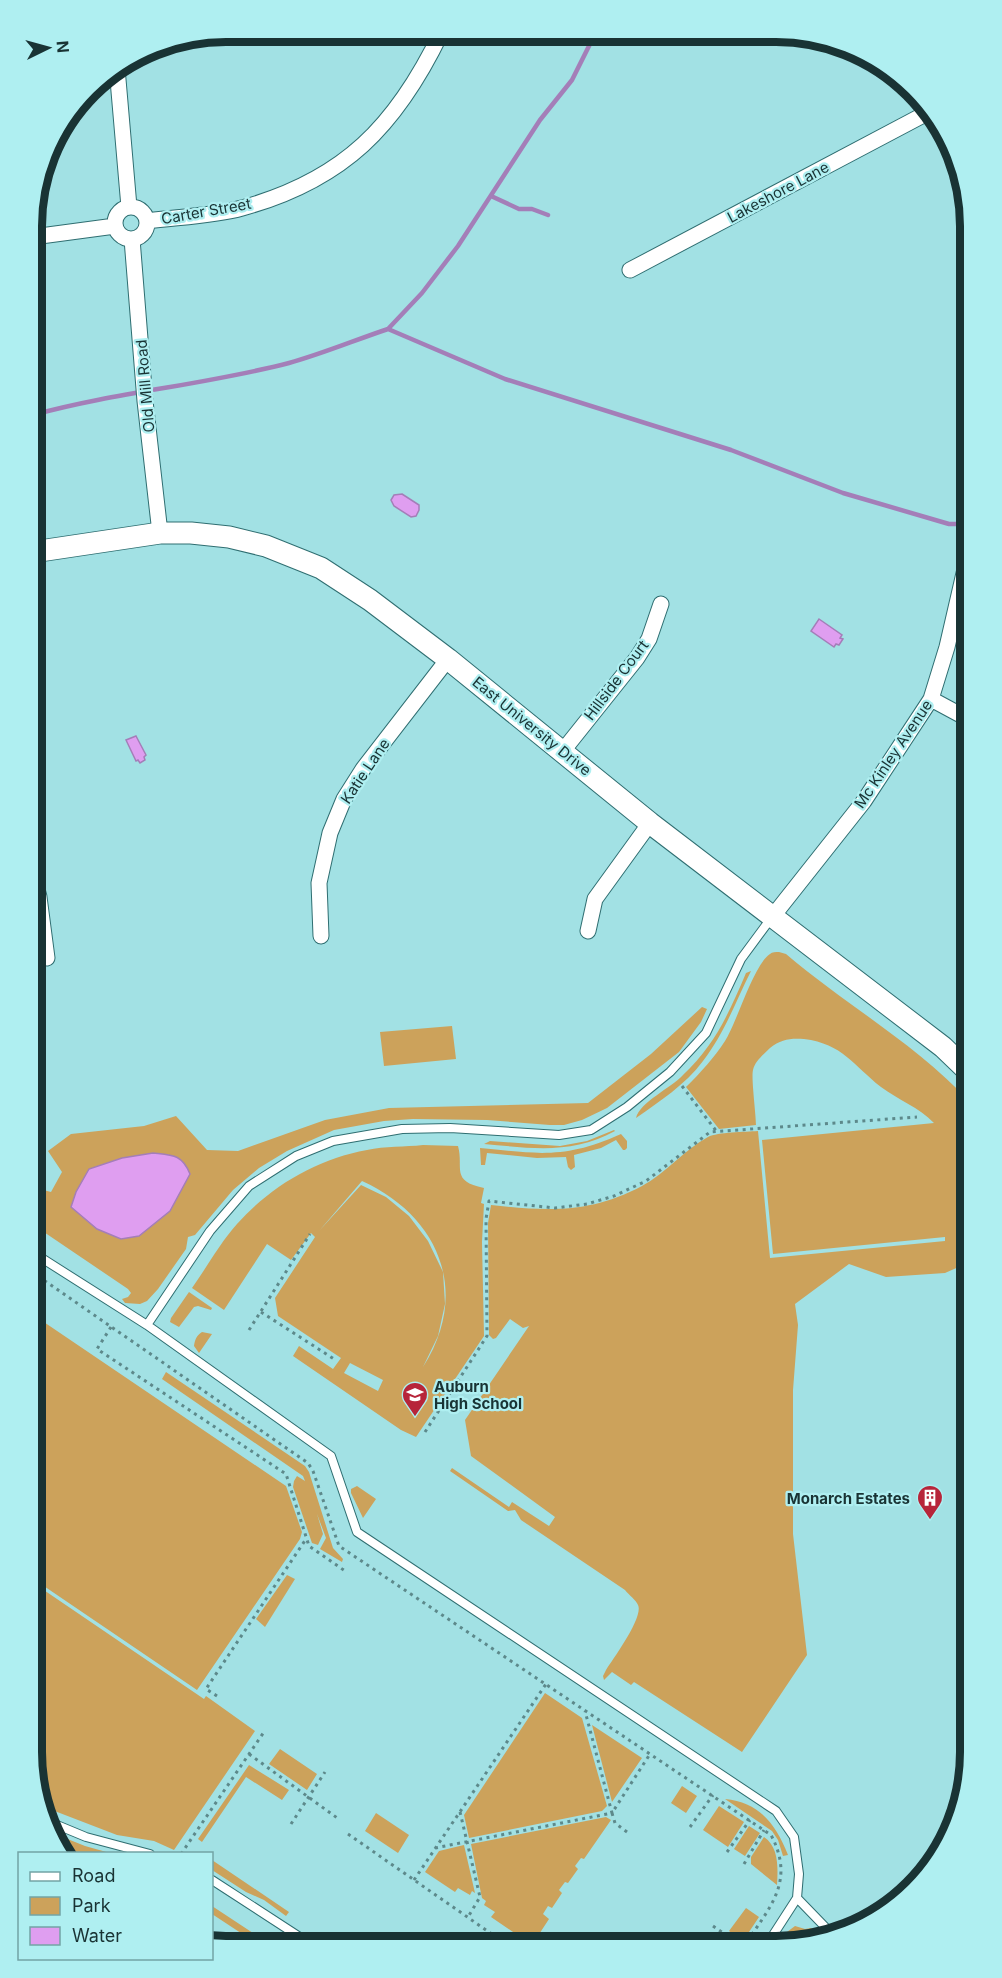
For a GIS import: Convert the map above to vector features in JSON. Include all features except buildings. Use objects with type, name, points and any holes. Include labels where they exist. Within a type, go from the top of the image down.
[{"type":"main road","name":"East University Drive","points":[[42,551],[160,533],[191,533],[229,537],[266,546],[321,568],[370,600],[448,659],[650,823],[943,1047],[960,1063]]},
{"type":"street","name":"Carter Street","points":[[147,221],[240,208],[298,189],[331,171],[359,149],[396,111],[436,42]]},
{"type":"street","points":[[118,78],[129,207]]},
{"type":"street","name":"Lakeshore Lane","points":[[630,270],[922,115]]},
{"type":"street","points":[[129,207],[141,210],[147,221],[141,235],[132,239],[119,234],[115,221],[120,211],[129,207]]},
{"type":"street","points":[[42,236],[116,226]]},
{"type":"street","name":"Old Mill Road","points":[[132,239],[145,401],[160,533]]},
{"type":"street","name":"Mc Kinley Avenue","points":[[773,916],[864,801],[931,699],[947,648],[960,592]]},
{"type":"street","name":"Hillside Court","points":[[562,752],[637,658],[649,639],[660,604]]},
{"type":"street","name":"Katie Lane","points":[[321,936],[319,883],[330,833],[344,799],[363,769],[448,659]]},
{"type":"street","points":[[931,699],[960,715]]},
{"type":"street","points":[[588,931],[595,899],[650,823]]},
{"type":"street","points":[[42,920],[47,958]]},
{"type":"lane","points":[[147,1325],[210,1232],[249,1186],[296,1156],[333,1141],[402,1129],[450,1128],[560,1135],[591,1130],[627,1107],[670,1072],[706,1033],[741,959],[773,916]]},
{"type":"lane","points":[[42,1258],[147,1325],[331,1456],[357,1532],[776,1811],[794,1837],[799,1874],[797,1898],[772,1936]]},
{"type":"lane","points":[[58,1825],[86,1837],[142,1852]]},
{"type":"lane","points":[[213,1881],[298,1936]]},
{"type":"lane","points":[[797,1898],[827,1929]]},
{"type":"path","points":[[682,1086],[717,1132]]},
{"type":"path","points":[[425,1432],[487,1336],[486,1219],[489,1201],[555,1208],[587,1204],[614,1196],[646,1181],[710,1132],[917,1117]]},
{"type":"path","points":[[249,1330],[310,1234]]},
{"type":"path","points":[[261,1312],[334,1359]]},
{"type":"path","points":[[111,1327],[97,1349],[286,1474],[309,1546],[345,1571]]},
{"type":"path","points":[[217,1696],[206,1689],[306,1539]]},
{"type":"path","points":[[414,1880],[546,1684]]},
{"type":"path","points":[[584,1710],[615,1823],[627,1832]]},
{"type":"path","points":[[182,1852],[264,1732]]},
{"type":"path","points":[[249,1754],[340,1820]]},
{"type":"path","points":[[435,1848],[612,1813],[650,1754]]},
{"type":"path","points":[[291,1824],[324,1772]]},
{"type":"path","points":[[690,1827],[712,1795]]},
{"type":"path","points":[[460,1812],[480,1897],[468,1917]]},
{"type":"path","points":[[727,1852],[750,1820]]},
{"type":"path","points":[[744,1864],[764,1830]]},
{"type":"path","points":[[348,1834],[495,1936]]},
{"type":"path","points":[[713,1926],[728,1936]]},
{"type":"green space","points":[[774,952],[786,954],[904,1043],[960,1092],[960,1266],[945,1273],[886,1277],[849,1264],[795,1304],[798,1325],[793,1390],[793,1534],[807,1655],[742,1752],[634,1682],[631,1685],[612,1672],[604,1680],[606,1670],[637,1619],[639,1611],[636,1601],[625,1590],[521,1520],[515,1510],[508,1511],[450,1471],[452,1468],[509,1507],[512,1502],[549,1526],[555,1517],[471,1456],[465,1420],[529,1326],[523,1328],[510,1319],[496,1338],[493,1339],[489,1335],[488,1223],[491,1205],[550,1209],[604,1202],[651,1181],[691,1148],[712,1135],[758,1131],[770,1258],[945,1241],[945,1237],[773,1254],[762,1140],[934,1123],[922,1112],[881,1087],[838,1051],[817,1042],[795,1039],[774,1045],[754,1067],[756,1125],[719,1129],[686,1087],[725,1041],[758,969]]},
{"type":"green space","points":[[751,971],[723,1029],[696,1070],[663,1099],[636,1118],[643,1106],[678,1080],[704,1052],[727,1015],[746,973]]},
{"type":"green space","points":[[702,1007],[707,1009],[701,1022],[679,1052],[607,1108],[582,1120],[564,1125],[487,1120],[384,1121],[334,1130],[287,1151],[259,1168],[233,1190],[195,1235],[188,1237],[186,1249],[158,1289],[147,1301],[140,1304],[125,1303],[122,1299],[131,1293],[128,1289],[42,1231],[42,1190],[51,1192],[62,1172],[48,1151],[71,1134],[144,1126],[176,1116],[207,1150],[238,1151],[325,1120],[389,1108],[588,1103],[651,1054]]},
{"type":"green space","points":[[452,1026],[456,1059],[384,1066],[380,1032]]},
{"type":"green space","points":[[614,1130],[599,1139],[567,1147],[535,1148],[484,1144],[490,1141],[560,1146],[587,1141]]},
{"type":"green space","points":[[621,1134],[627,1141],[625,1150],[616,1140],[601,1148],[574,1155],[575,1167],[571,1170],[566,1157],[537,1158],[487,1153],[485,1165],[481,1165],[480,1148],[552,1153],[584,1148]]},
{"type":"green space","points":[[423,1145],[458,1146],[462,1177],[466,1182],[484,1188],[481,1203],[484,1204],[482,1242],[484,1336],[416,1437],[401,1430],[293,1356],[299,1346],[333,1369],[341,1358],[278,1316],[275,1298],[315,1237],[311,1233],[291,1260],[267,1244],[224,1310],[192,1288],[237,1224],[250,1210],[280,1186],[330,1160],[381,1148]],"holes":[[[362,1181],[389,1196],[411,1214],[428,1235],[442,1269],[428,1241],[409,1216],[386,1197],[361,1185],[319,1231]],[[350,1363],[383,1380],[378,1391],[344,1373]]]},
{"type":"green space","points":[[189,1292],[212,1308],[211,1310],[194,1307],[179,1327],[170,1322],[171,1318]]},
{"type":"green space","points":[[42,1321],[286,1486],[302,1532],[300,1539],[197,1690],[42,1585]]},
{"type":"green space","points":[[202,1332],[212,1334],[199,1353],[194,1346],[196,1338]]},
{"type":"green space","points":[[166,1372],[305,1466],[309,1472],[333,1548],[343,1559],[342,1562],[320,1549],[326,1538],[317,1514],[323,1534],[318,1545],[312,1543],[293,1487],[297,1476],[305,1481],[303,1476],[162,1379]]},
{"type":"green space","points":[[357,1486],[376,1499],[363,1518],[351,1493],[351,1489]]},
{"type":"green space","points":[[287,1575],[295,1579],[265,1627],[256,1619]]},
{"type":"green space","points":[[42,1589],[204,1699],[206,1696],[255,1731],[174,1850],[154,1841],[117,1835],[52,1810],[42,1764]]},
{"type":"green space","points":[[545,1693],[582,1718],[607,1806],[602,1811],[469,1838],[464,1815]]},
{"type":"green space","points":[[592,1725],[642,1758],[612,1802]]},
{"type":"green space","points":[[280,1749],[317,1774],[307,1790],[269,1764]]},
{"type":"green space","points":[[249,1765],[289,1790],[282,1800],[246,1777],[202,1842],[198,1839]]},
{"type":"green space","points":[[682,1786],[697,1796],[686,1813],[671,1803]]},
{"type":"green space","points":[[725,1799],[748,1805],[765,1816],[778,1834],[788,1855],[783,1856],[778,1840],[772,1831]]},
{"type":"green space","points":[[719,1806],[744,1822],[728,1847],[703,1830]]},
{"type":"green space","points":[[376,1813],[409,1835],[398,1853],[365,1831]]},
{"type":"green space","points":[[606,1817],[611,1820],[584,1859],[581,1858],[575,1866],[578,1869],[568,1883],[565,1882],[559,1890],[562,1893],[552,1908],[548,1906],[543,1914],[549,1919],[538,1936],[519,1936],[491,1917],[495,1912],[484,1905],[486,1901],[482,1898],[471,1844]]},
{"type":"green space","points":[[749,1826],[760,1833],[745,1856],[734,1849]]},
{"type":"green space","points":[[63,1837],[106,1852],[72,1852]]},
{"type":"green space","points":[[764,1837],[775,1852],[777,1885],[751,1864],[751,1857]]},
{"type":"green space","points":[[464,1845],[475,1893],[472,1891],[470,1895],[458,1888],[455,1892],[425,1872],[439,1851]]},
{"type":"green space","points":[[213,1861],[289,1912],[286,1916],[264,1900],[246,1892],[213,1871]]},
{"type":"green space","points":[[213,1907],[257,1936],[245,1936],[213,1915]]},
{"type":"green space","points":[[746,1908],[759,1917],[746,1936],[736,1936],[729,1931]]},
{"type":"green space","points":[[795,1926],[811,1928],[815,1931],[791,1935],[787,1932]]},
{"type":"water","points":[[402,494],[419,505],[416,516],[411,517],[394,506],[391,500],[394,495]]},
{"type":"water","points":[[819,619],[842,635],[840,638],[843,639],[839,645],[836,644],[834,647],[811,631]]},
{"type":"water","points":[[136,736],[146,755],[145,760],[140,763],[136,761],[126,740]]},
{"type":"water","points":[[153,1153],[171,1155],[180,1159],[190,1174],[170,1211],[139,1236],[121,1239],[97,1229],[71,1207],[76,1192],[89,1169],[122,1158]]},
{"type":"waterway","points":[[388,329],[422,293],[458,246],[540,120],[572,80],[591,42]]},
{"type":"waterway","points":[[491,196],[519,209],[532,209],[548,215]]},
{"type":"waterway","points":[[42,413],[96,400],[257,371],[314,355],[388,329],[505,379],[731,450],[843,493],[949,524],[960,524]]},
{"type":"place","name":"Auburn High School","points":[[415,1418]]},
{"type":"place","name":"Monarch Estates","points":[[930,1521]]}]
